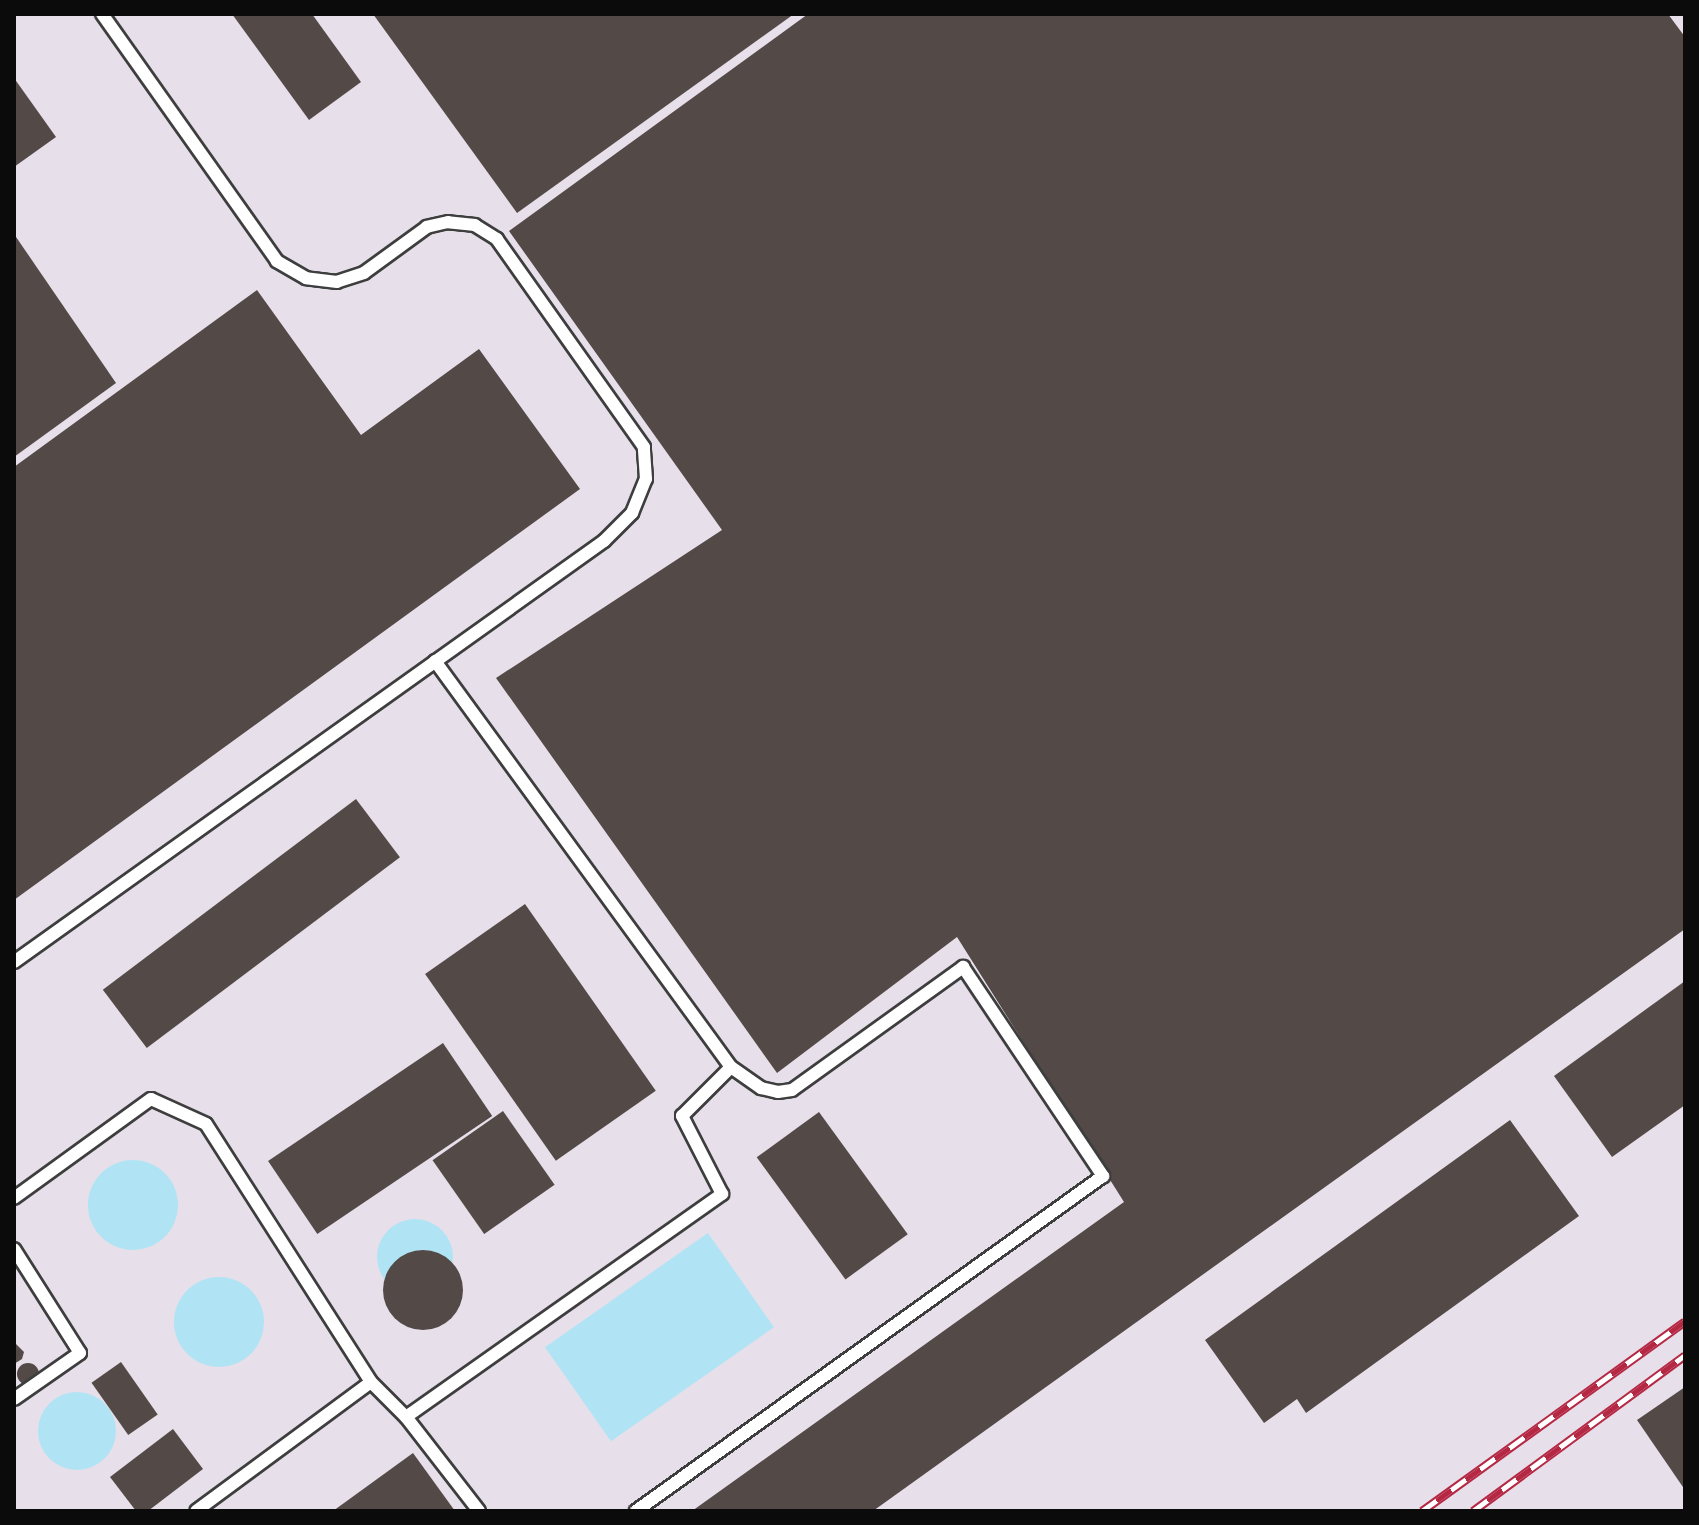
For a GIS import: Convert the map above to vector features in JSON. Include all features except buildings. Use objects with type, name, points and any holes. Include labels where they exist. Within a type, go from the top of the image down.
[{"type":"lane","points":[[14,962],[604,541],[632,513],[646,479],[644,447],[497,239],[475,225],[448,222],[427,227],[364,273],[337,282],[306,278],[277,261],[102,14]]},
{"type":"lane","points":[[435,661],[731,1067],[761,1088],[778,1092],[792,1090],[963,967],[1103,1176],[636,1511]]},
{"type":"lane","points":[[406,1417],[722,1194],[682,1116],[731,1067]]},
{"type":"lane","points":[[14,1198],[151,1099],[206,1124],[371,1382],[406,1417],[479,1511]]},
{"type":"lane","points":[[14,1249],[80,1353],[14,1399]]},
{"type":"lane","points":[[196,1511],[371,1382]]},
{"type":"shaded area","points":[[14,14],[1685,14],[1685,1511],[14,1511]]},
{"type":"water","points":[[133,1160],[150,1164],[165,1173],[174,1188],[178,1205],[174,1222],[165,1237],[150,1246],[133,1250],[116,1246],[101,1237],[92,1222],[88,1205],[92,1188],[101,1173],[116,1164]]},
{"type":"water","points":[[415,1219],[429,1222],[442,1230],[450,1243],[453,1257],[450,1271],[442,1284],[429,1292],[415,1295],[401,1292],[388,1284],[380,1271],[377,1257],[380,1243],[388,1230],[401,1222]]},
{"type":"water","points":[[708,1233],[774,1327],[611,1441],[545,1347]]},
{"type":"water","points":[[219,1277],[236,1281],[251,1290],[260,1305],[264,1322],[260,1339],[251,1354],[236,1363],[219,1367],[202,1363],[187,1354],[178,1339],[174,1322],[178,1305],[187,1290],[202,1281]]},
{"type":"water","points":[[77,1392],[92,1395],[105,1403],[113,1416],[116,1431],[113,1446],[105,1459],[92,1467],[77,1470],[62,1467],[49,1459],[41,1446],[38,1431],[41,1416],[49,1403],[62,1395]]},
{"type":"railway","points":[[1422,1511],[1685,1321]]},
{"type":"railway","points":[[1473,1511],[1685,1355]]}]
